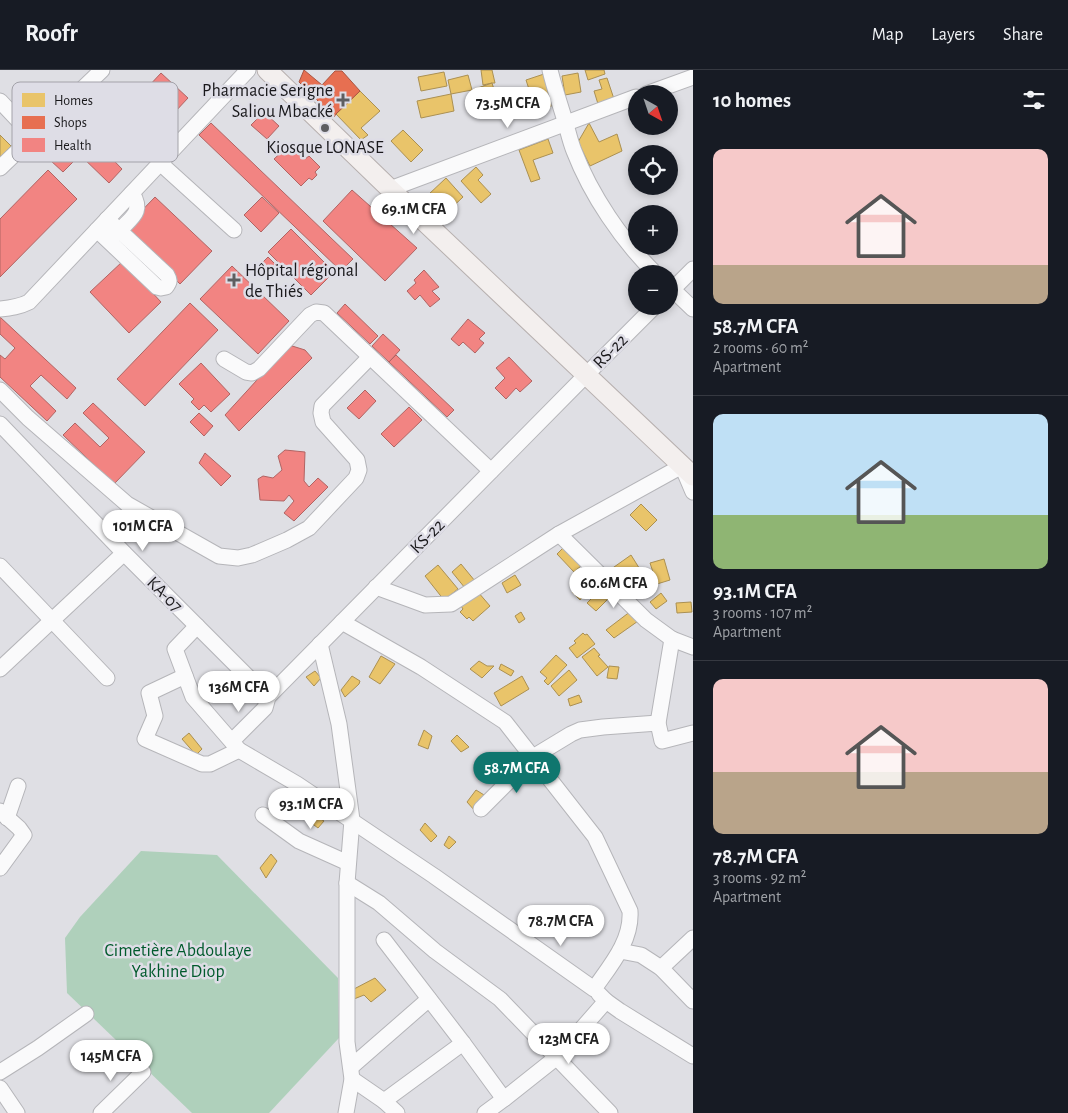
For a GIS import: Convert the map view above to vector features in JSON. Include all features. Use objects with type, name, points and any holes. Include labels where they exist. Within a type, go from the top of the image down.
[{"type":"main road","points":[[267,70],[688,471]]},
{"type":"street","points":[[89,82],[102,70]]},
{"type":"street","points":[[178,144],[248,70]]},
{"type":"street","points":[[550,70],[574,150],[588,182],[626,240],[647,265]]},
{"type":"street","points":[[671,85],[693,77]]},
{"type":"street","points":[[390,189],[628,100]]},
{"type":"street","points":[[0,101],[12,114]]},
{"type":"street","points":[[0,168],[12,156]]},
{"type":"street","points":[[0,309],[21,306],[29,302],[160,163],[234,230]]},
{"type":"street","points":[[119,231],[136,212],[137,201],[132,193]]},
{"type":"street","points":[[102,225],[119,231],[167,275],[170,280],[169,284],[161,288],[157,286],[102,225]]},
{"type":"street","points":[[678,282],[693,269]]},
{"type":"street","points":[[678,296],[693,309]]},
{"type":"street","points":[[224,359],[246,372],[252,373],[259,370],[310,315],[316,312],[324,312],[491,471]]},
{"type":"street","name":"RS-22","points":[[586,375],[647,315]]},
{"type":"street","points":[[0,390],[28,418],[127,504],[220,556],[238,558],[252,555],[309,528],[356,478],[359,470],[357,460],[323,422],[321,413],[322,406],[370,357]]},
{"type":"street","name":"KS-22","points":[[185,676],[149,693],[155,716],[145,739],[202,764],[210,764],[235,746],[265,708],[268,697],[586,375]]},
{"type":"street","name":"KA-07","points":[[1,429],[268,697]]},
{"type":"street","points":[[376,588],[425,605],[452,604],[560,534],[688,471],[693,492]]},
{"type":"street","points":[[560,534],[646,620],[672,639],[693,646]]},
{"type":"street","points":[[0,669],[124,553]]},
{"type":"street","points":[[0,566],[107,678]]},
{"type":"street","points":[[342,622],[421,667],[505,722],[595,837],[630,911],[631,921],[620,951],[594,989]]},
{"type":"street","points":[[198,626],[175,649],[193,697],[235,746],[352,820],[594,989],[606,1001],[693,1056]]},
{"type":"street","points":[[672,639],[658,723],[662,741],[693,733]]},
{"type":"street","points":[[320,644],[339,724],[352,820],[347,884],[347,1042],[351,1073],[346,1113]]},
{"type":"street","points":[[481,809],[533,758],[571,734],[580,730],[658,723]]},
{"type":"street","points":[[0,868],[24,835],[19,828],[3,815],[18,786]]},
{"type":"street","points":[[263,815],[299,842],[348,863]]},
{"type":"street","points":[[347,884],[379,903],[435,952],[500,998],[610,1113]]},
{"type":"street","points":[[661,968],[693,938]]},
{"type":"street","points":[[384,940],[504,1099]]},
{"type":"street","points":[[620,951],[641,955],[661,968],[693,1001]]},
{"type":"street","points":[[351,1073],[429,999]]},
{"type":"street","points":[[485,1113],[557,1057],[606,1001]]},
{"type":"street","points":[[0,1072],[86,1014]]},
{"type":"street","points":[[384,1101],[463,1043]]},
{"type":"street","points":[[101,1113],[143,1072]]},
{"type":"street","points":[[351,1073],[397,1113]]},
{"type":"street","points":[[0,1088],[17,1113]]},
{"type":"green space","name":"Cimetière Abdoulaye Yakhine Diop","points":[[141,851],[217,855],[338,978],[339,1038],[269,1113],[192,1113],[67,993],[65,938],[80,917]]},
{"type":"building: Homes","points":[[481,70],[492,70],[495,83],[483,85]]},
{"type":"building: Homes","points":[[585,70],[604,70],[605,74],[588,80]]},
{"type":"building: Homes","points":[[444,72],[447,86],[421,91],[418,77]]},
{"type":"building: Homes","points":[[578,73],[581,92],[565,95],[562,76]]},
{"type":"building: Homes","points":[[544,74],[554,105],[536,111],[526,80]]},
{"type":"building: Homes","points":[[468,75],[472,90],[451,94],[448,80]]},
{"type":"building: Homes","points":[[607,78],[614,99],[598,104],[594,91],[602,89],[599,80]]},
{"type":"building: Homes","points":[[492,83],[496,96],[477,103],[472,90]]},
{"type":"building: Homes","points":[[360,91],[380,111],[361,128],[368,135],[361,140],[336,114]]},
{"type":"building: Homes","points":[[451,94],[454,111],[421,118],[417,101]]},
{"type":"building: Homes","points":[[589,123],[599,142],[617,134],[622,151],[590,166],[578,142]]},
{"type":"building: Homes","points":[[403,130],[423,150],[411,162],[391,141]]},
{"type":"building: Homes","points":[[0,135],[11,146],[0,157]]},
{"type":"building: Homes","points":[[548,139],[553,153],[533,160],[540,179],[531,182],[519,150]]},
{"type":"building: Homes","points":[[476,167],[483,175],[478,180],[491,194],[481,203],[461,181]]},
{"type":"building: Homes","points":[[446,178],[463,197],[445,214],[428,195]]},
{"type":"building: Homes","points":[[641,504],[657,520],[646,531],[630,515]]},
{"type":"building: Homes","points":[[565,546],[582,565],[574,572],[557,554]]},
{"type":"building: Homes","points":[[631,555],[641,571],[618,588],[607,572]]},
{"type":"building: Homes","points":[[664,559],[670,580],[657,584],[650,563]]},
{"type":"building: Homes","points":[[461,564],[475,581],[465,588],[452,572]]},
{"type":"building: Homes","points":[[438,565],[458,589],[444,600],[425,576]]},
{"type":"building: Homes","points":[[515,575],[521,585],[507,593],[502,583]]},
{"type":"building: Homes","points":[[590,575],[598,583],[580,600],[572,592]]},
{"type":"building: Homes","points":[[603,587],[612,595],[596,611],[587,603]]},
{"type":"building: Homes","points":[[478,592],[490,606],[473,621],[469,617],[467,619],[460,612],[463,609],[461,606]]},
{"type":"building: Homes","points":[[661,593],[667,601],[656,609],[650,602]]},
{"type":"building: Homes","points":[[691,602],[692,612],[677,613],[676,603]]},
{"type":"building: Homes","points":[[631,611],[641,619],[614,638],[606,630]]},
{"type":"building: Homes","points":[[521,612],[525,619],[519,623],[515,616]]},
{"type":"building: Homes","points":[[583,633],[587,634],[595,644],[577,658],[569,648],[576,643],[574,641]]},
{"type":"building: Homes","points":[[594,648],[600,655],[598,656],[608,667],[597,676],[582,657]]},
{"type":"building: Homes","points":[[556,655],[567,665],[548,685],[544,681],[547,678],[540,672]]},
{"type":"building: Homes","points":[[381,656],[395,664],[380,684],[369,677]]},
{"type":"building: Homes","points":[[479,661],[487,666],[494,666],[482,678],[470,669]]},
{"type":"building: Homes","points":[[501,664],[514,671],[511,676],[499,669]]},
{"type":"building: Homes","points":[[609,666],[619,667],[617,679],[607,678]]},
{"type":"building: Homes","points":[[569,670],[577,680],[559,696],[551,686]]},
{"type":"building: Homes","points":[[315,671],[321,678],[314,686],[306,677]]},
{"type":"building: Homes","points":[[352,676],[360,681],[359,684],[345,697],[341,690]]},
{"type":"building: Homes","points":[[522,676],[529,689],[501,706],[494,693]]},
{"type":"building: Homes","points":[[579,695],[582,702],[570,706],[568,699]]},
{"type":"building: Homes","points":[[424,730],[432,736],[428,749],[418,745]]},
{"type":"building: Homes","points":[[189,733],[202,749],[196,755],[182,739]]},
{"type":"building: Homes","points":[[457,735],[469,747],[461,752],[451,741]]},
{"type":"building: Homes","points":[[476,790],[489,798],[475,811],[467,802]]},
{"type":"building: Homes","points":[[313,814],[324,821],[318,828],[310,822]]},
{"type":"building: Homes","points":[[425,823],[437,836],[431,842],[420,830]]},
{"type":"building: Homes","points":[[449,836],[456,842],[449,849],[444,845]]},
{"type":"building: Homes","points":[[271,854],[277,861],[266,878],[260,868]]},
{"type":"building: Homes","points":[[375,978],[386,990],[371,1002],[364,995],[354,999],[354,989]]},
{"type":"building: Shops","points":[[304,70],[322,85],[335,71],[342,71],[360,91],[334,117],[299,82]]},
{"type":"building: Health","points":[[161,73],[171,82],[153,82]]},
{"type":"building: Health","points":[[178,89],[188,98],[178,109]]},
{"type":"building: Health","points":[[264,112],[279,126],[267,139],[251,125]]},
{"type":"building: Health","points":[[211,123],[353,259],[341,271],[199,135]]},
{"type":"building: Health","points":[[291,146],[305,159],[309,156],[320,167],[315,172],[317,175],[312,180],[309,178],[301,186],[274,159]]},
{"type":"building: Health","points":[[52,162],[73,162],[63,172]]},
{"type":"building: Health","points":[[87,162],[115,162],[122,169],[109,183]]},
{"type":"building: Health","points":[[48,170],[77,199],[0,277],[0,219]]},
{"type":"building: Health","points":[[352,190],[417,248],[385,281],[323,221]]},
{"type":"building: Health","points":[[155,197],[212,251],[180,284],[124,229]]},
{"type":"building: Health","points":[[262,197],[279,213],[261,232],[244,215]]},
{"type":"building: Health","points":[[291,229],[334,272],[311,295],[268,252]]},
{"type":"building: Health","points":[[268,257],[279,268],[269,279],[257,268]]},
{"type":"building: Health","points":[[123,261],[161,302],[129,333],[90,292]]},
{"type":"building: Health","points":[[232,266],[289,321],[258,354],[200,299]]},
{"type":"building: Health","points":[[424,270],[439,287],[432,291],[440,299],[430,307],[420,295],[415,300],[407,291],[416,283],[414,280]]},
{"type":"building: Health","points":[[190,303],[218,330],[145,406],[117,379]]},
{"type":"building: Health","points":[[345,304],[378,336],[370,344],[337,313]]},
{"type":"building: Health","points":[[0,317],[76,388],[67,399],[41,375],[30,386],[56,411],[47,421],[0,377],[0,355],[5,359],[15,348],[0,334]]},
{"type":"building: Health","points":[[468,319],[485,333],[479,339],[484,343],[475,353],[463,342],[459,346],[451,339]]},
{"type":"building: Health","points":[[383,334],[400,350],[389,362],[372,346]]},
{"type":"building: Health","points":[[289,345],[305,350],[312,358],[239,431],[225,415]]},
{"type":"building: Health","points":[[396,355],[454,410],[447,417],[389,362]]},
{"type":"building: Health","points":[[509,357],[532,381],[520,392],[516,388],[506,399],[495,388],[505,378],[496,368]]},
{"type":"building: Health","points":[[201,363],[230,394],[211,412],[204,405],[199,410],[191,402],[194,399],[179,384]]},
{"type":"building: Health","points":[[365,390],[376,401],[359,419],[347,408]]},
{"type":"building: Health","points":[[93,403],[145,452],[114,484],[63,435],[75,423],[100,447],[109,438],[83,413]]},
{"type":"building: Health","points":[[409,407],[422,420],[394,447],[381,434]]},
{"type":"building: Health","points":[[199,413],[213,426],[204,436],[190,422]]},
{"type":"building: Health","points":[[285,450],[305,452],[304,481],[309,487],[318,478],[328,487],[294,521],[284,513],[294,501],[289,495],[284,501],[260,500],[258,479],[263,476],[273,478],[282,470],[278,456]]},
{"type":"building: Health","points":[[205,453],[231,476],[221,486],[199,463]]},
{"type":"place","name":"Pharmacie Serigne Saliou Mbacké","points":[[343,100]]},
{"type":"place","name":"Kiosque LONASE","points":[[325,128]]},
{"type":"place","name":"Hôpital régional de Thiés","points":[[234,280]]}]
